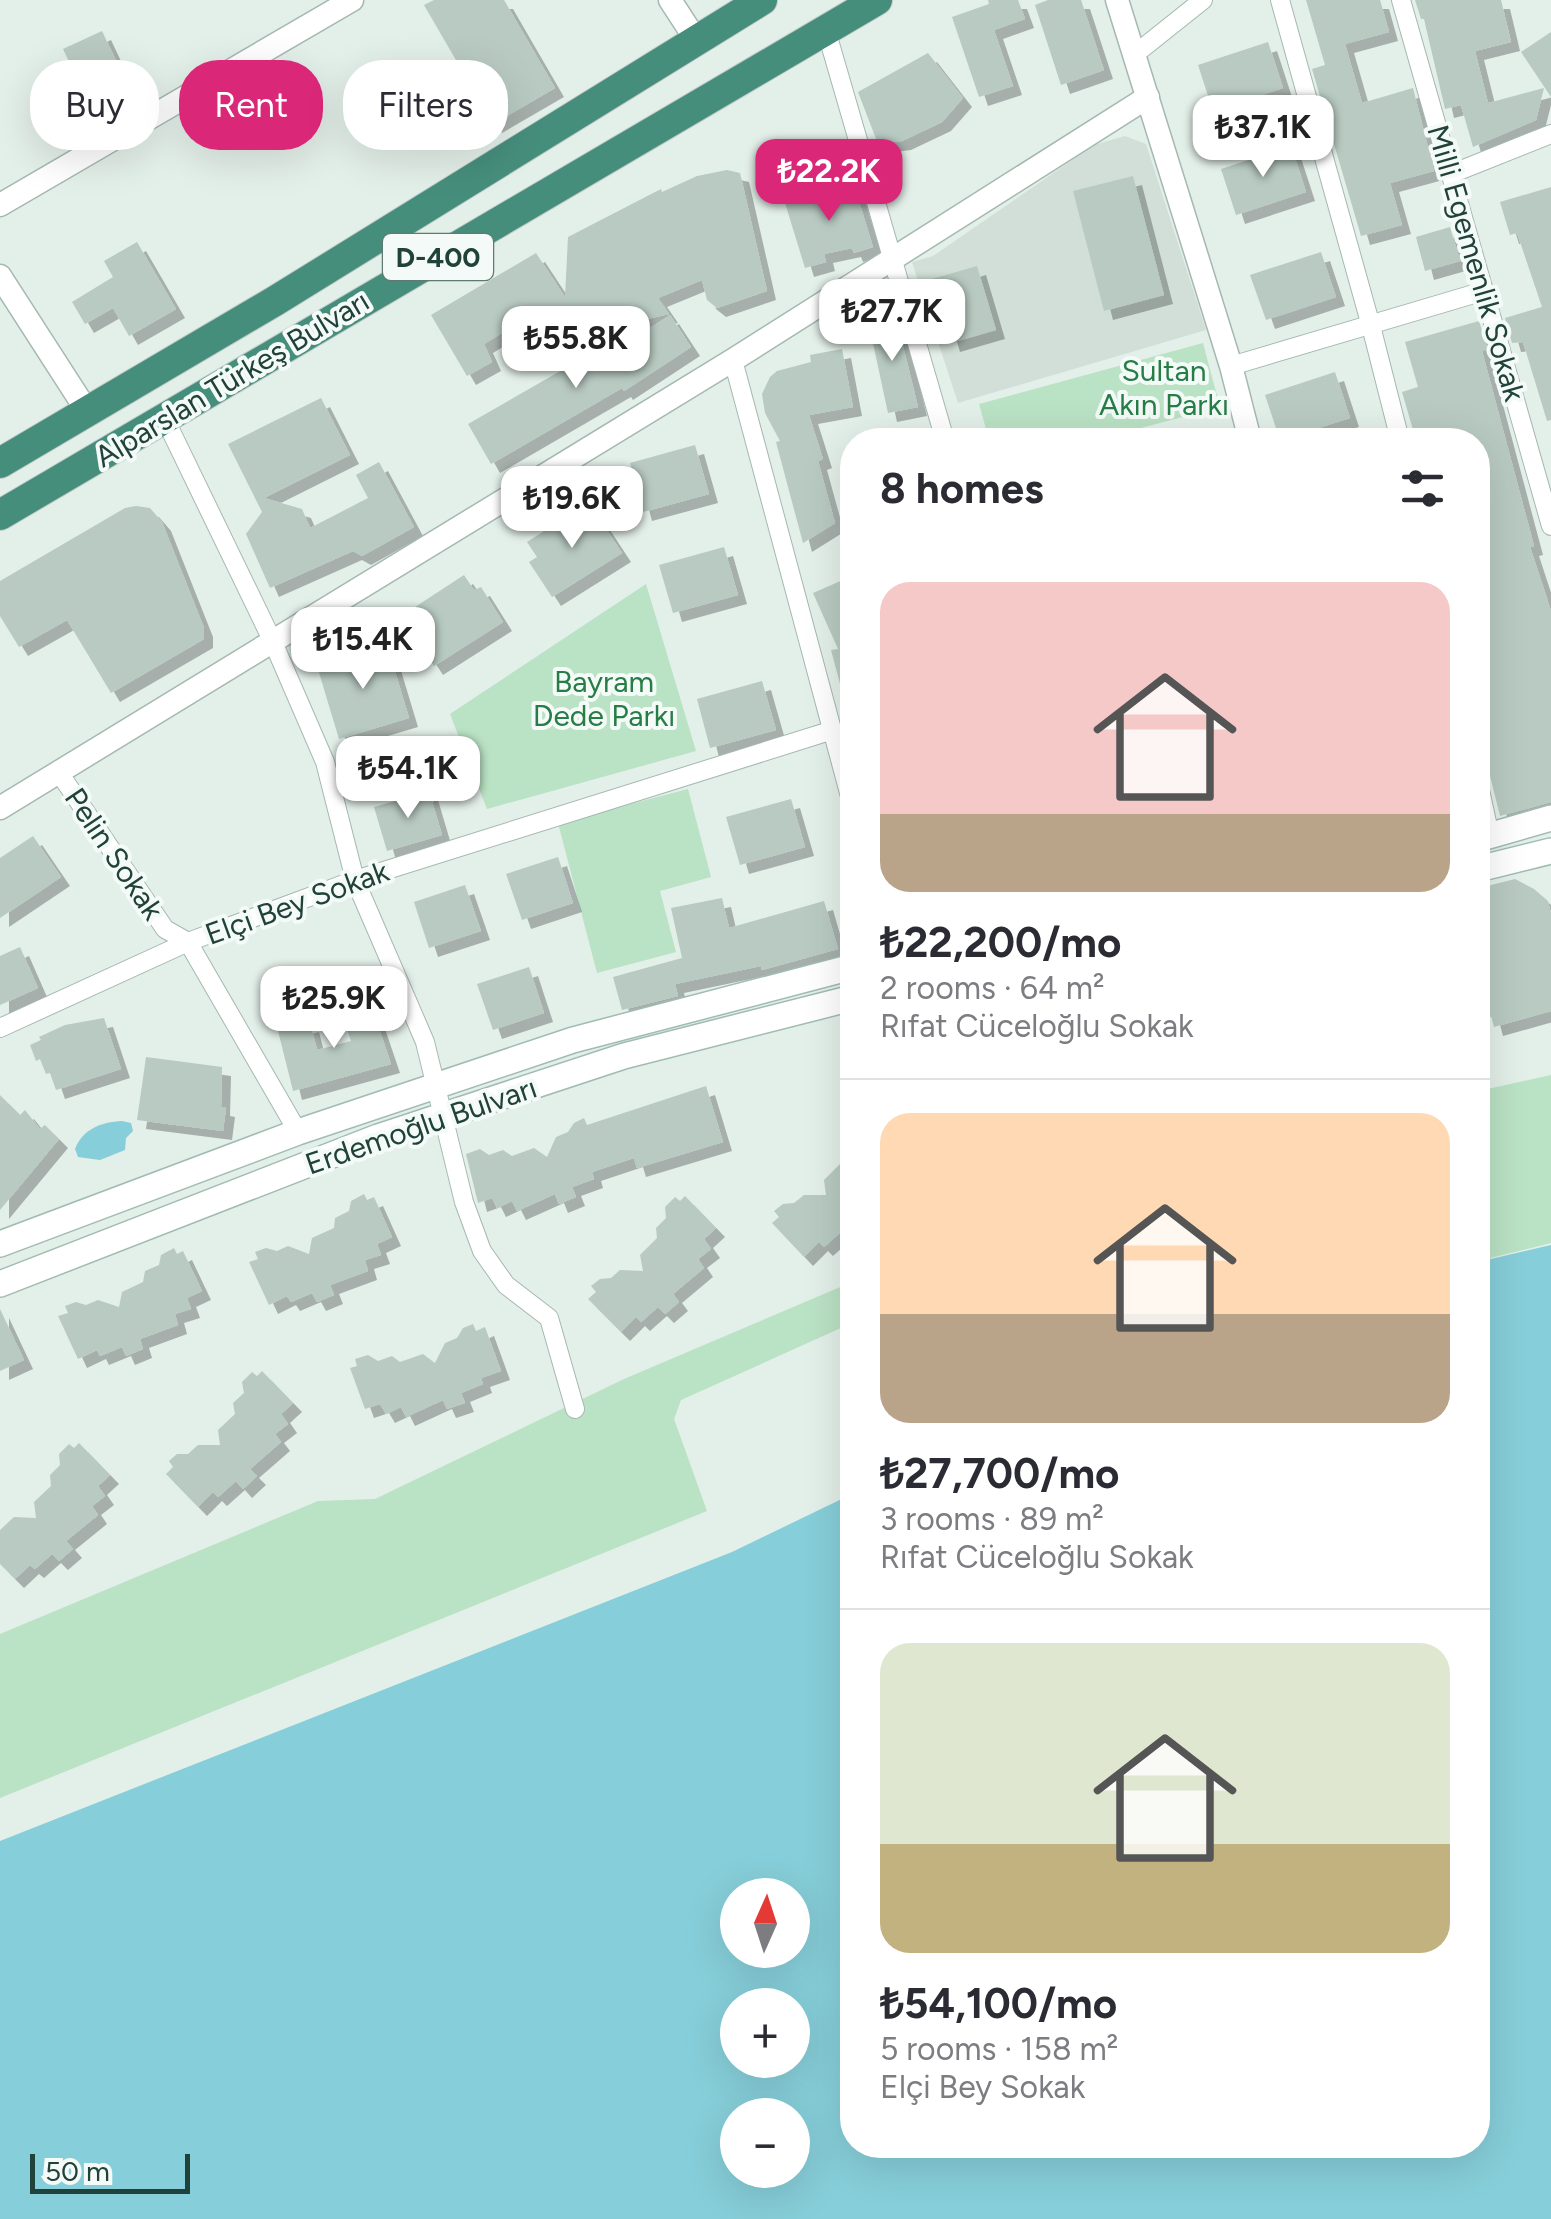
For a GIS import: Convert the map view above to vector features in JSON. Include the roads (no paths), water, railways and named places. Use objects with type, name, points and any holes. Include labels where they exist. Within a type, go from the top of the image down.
[{"type":"highway","name":"Alparslan Türkeş Bulvarı","points":[[0,463],[275,300],[762,0]]},
{"type":"highway","name":"Alparslan Türkeş Bulvarı","points":[[0,515],[877,0]]},
{"type":"main road","points":[[1490,835],[1551,818]]},
{"type":"main road","points":[[1490,866],[1551,851]]},
{"type":"main road","name":"Erdemoğlu Bulvarı","points":[[0,1244],[298,1132],[573,1040],[840,970]]},
{"type":"main road","name":"Erdemoğlu Bulvarı","points":[[0,1284],[378,1137],[624,1056],[840,1001]]},
{"type":"street","points":[[0,205],[352,0]]},
{"type":"street","points":[[670,0],[696,40]]},
{"type":"street","points":[[1117,0],[1247,428]]},
{"type":"street","points":[[1134,55],[1203,0]]},
{"type":"street","points":[[1280,0],[1397,428]]},
{"type":"street","name":"Milli Egemenlik Sokak","points":[[1401,0],[1551,526]]},
{"type":"street","points":[[826,30],[942,428]]},
{"type":"street","points":[[0,808],[733,360],[1148,97]]},
{"type":"street","points":[[1451,174],[1551,134]]},
{"type":"street","points":[[0,276],[87,411]]},
{"type":"street","points":[[1231,366],[1484,291]]},
{"type":"street","points":[[733,360],[840,757]]},
{"type":"street","points":[[166,420],[273,642],[324,762],[354,880],[425,1042],[464,1202],[482,1252],[506,1285],[549,1318],[575,1409]]},
{"type":"street","name":"Elçi Bey Sokak","points":[[0,1028],[188,942],[354,880],[833,730]]},
{"type":"street","name":"Pelin Sokak","points":[[60,774],[164,928],[188,942],[298,1132]]},
{"type":"water","points":[[122,1121],[131,1123],[133,1131],[126,1138],[125,1150],[100,1160],[78,1157],[75,1149],[88,1132]]},
{"type":"water","points":[[1551,1245],[1551,2219],[0,2219],[0,1841],[732,1552],[840,1500],[840,2158],[1490,2158],[1490,1259]]},
{"type":"park label","name":"Sultan Akın Parkı","points":[[1164,388]]},
{"type":"park label","name":"Bayram Dede Parkı","points":[[604,699]]}]
